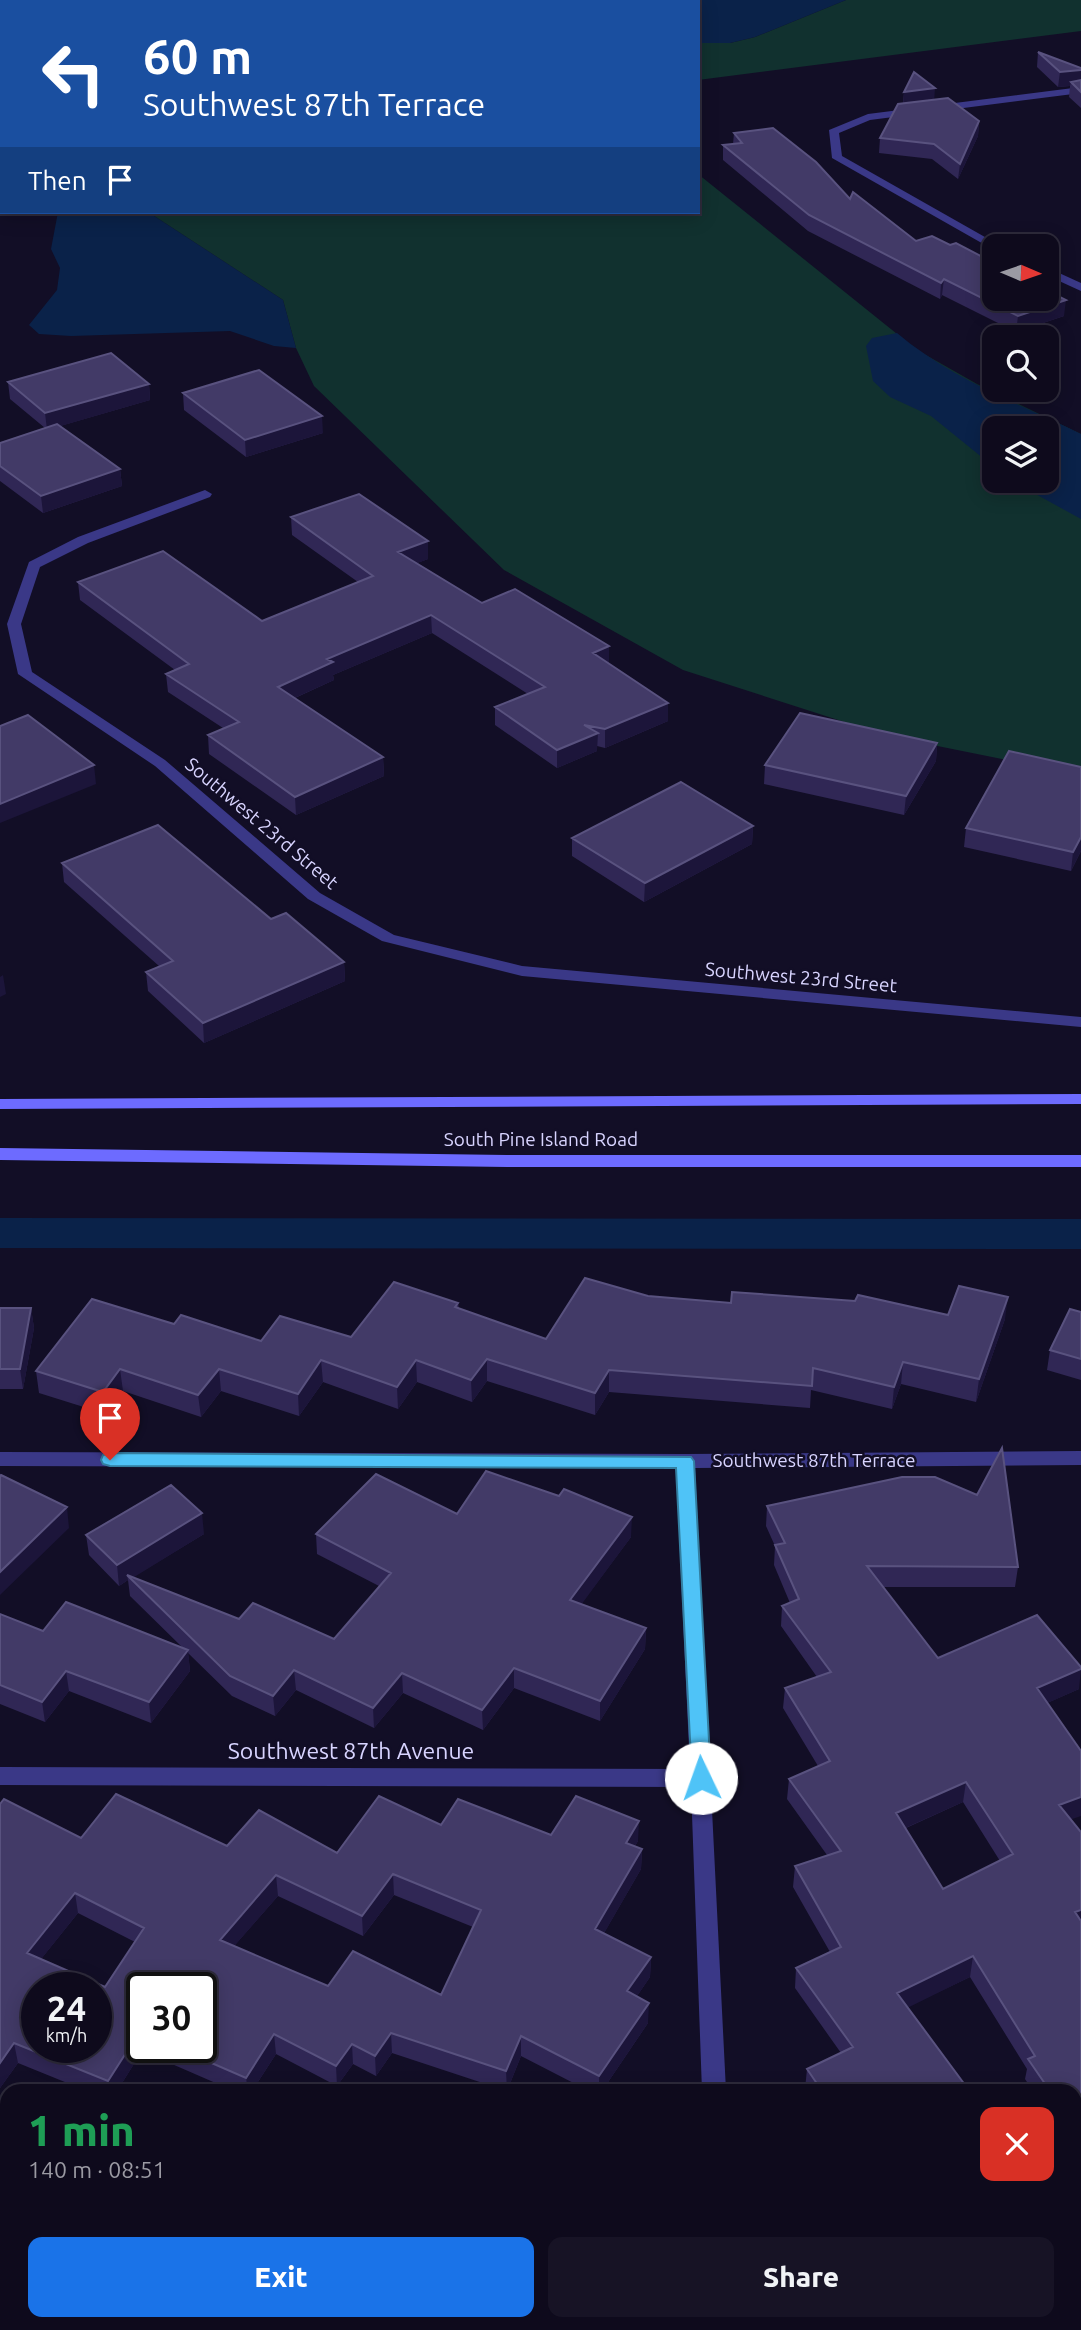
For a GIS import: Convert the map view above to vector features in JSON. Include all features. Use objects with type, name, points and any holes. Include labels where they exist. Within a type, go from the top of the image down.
[{"type":"main road","name":"South Pine Island Road","points":[[0,1104],[1081,1099]]},
{"type":"main road","name":"South Pine Island Road","points":[[0,1154],[521,1161],[1081,1161]]},
{"type":"street","points":[[982,239],[837,158],[832,132],[868,117],[1081,90]]},
{"type":"street","points":[[1059,276],[1081,286]]},
{"type":"street","name":"Southwest 23rd Street","points":[[205,494],[83,540],[34,565],[14,624],[25,674],[160,763],[314,896],[388,938],[522,971],[1081,1022]]},
{"type":"street","name":"Southwest 87th Terrace","points":[[0,1459],[685,1461],[1081,1458]]},
{"type":"street","points":[[685,1461],[714,2084]]},
{"type":"street","name":"Southwest 87th Avenue","points":[[0,1776],[701,1778]]},
{"type":"green space","points":[[846,0],[1081,0],[1081,31],[700,80],[700,43],[730,43],[755,37]]},
{"type":"green space","points":[[700,176],[917,350],[982,386],[982,402],[1014,402],[1044,416],[982,416],[982,493],[1059,493],[1059,423],[1081,434],[1081,775],[888,736],[683,670],[504,570],[314,386],[296,348],[283,300],[151,214],[700,214]]},
{"type":"water","points":[[700,0],[846,0],[755,37],[730,43],[700,43]]},
{"type":"water","points":[[58,214],[151,214],[283,300],[296,348],[274,346],[230,331],[71,336],[39,334],[29,325],[57,290],[60,268],[51,249]]},
{"type":"water","points":[[897,333],[939,364],[982,387],[982,402],[1012,402],[1042,416],[982,416],[982,457],[931,416],[890,397],[873,381],[866,346],[872,338]]},
{"type":"water","points":[[1059,424],[1081,434],[1081,519],[1034,493],[1059,493]]},
{"type":"building","points":[[1038,52],[1081,68],[1081,70],[1060,72]]},
{"type":"building","points":[[914,72],[935,88],[904,92]]},
{"type":"building","points":[[1081,80],[1081,92],[1071,82]]},
{"type":"building","points":[[948,98],[979,121],[960,164],[934,144],[880,138],[898,104]]},
{"type":"building","points":[[773,128],[816,162],[850,199],[853,192],[916,241],[932,236],[950,245],[956,243],[982,257],[982,298],[944,279],[941,283],[809,215],[723,145],[742,143],[734,133]]},
{"type":"building","points":[[1010,312],[1030,312],[1018,316]]},
{"type":"building","points":[[111,353],[149,384],[45,413],[8,382]]},
{"type":"building","points":[[259,370],[322,416],[245,440],[183,393]]},
{"type":"building","points":[[57,424],[120,469],[41,496],[0,466],[0,443]]},
{"type":"building","points":[[359,494],[428,541],[398,552],[482,603],[515,589],[609,646],[593,653],[668,703],[605,729],[584,725],[598,733],[557,750],[495,707],[545,687],[431,615],[327,659],[333,662],[278,687],[383,757],[295,797],[208,735],[239,722],[166,674],[189,664],[78,582],[163,551],[262,621],[373,576],[291,517]]},
{"type":"building","points":[[800,713],[937,743],[906,796],[765,765]]},
{"type":"building","points":[[28,715],[94,765],[0,804],[0,726]]},
{"type":"building","points":[[1009,751],[1081,767],[1081,837],[1073,852],[966,828]]},
{"type":"building","points":[[681,782],[753,826],[645,883],[572,838]]},
{"type":"building","points":[[158,825],[271,919],[286,913],[344,962],[203,1023],[146,972],[173,961],[62,863]]},
{"type":"building","points":[[585,1278],[648,1296],[731,1303],[732,1292],[855,1301],[858,1295],[948,1315],[959,1286],[1008,1297],[979,1379],[903,1362],[894,1387],[813,1368],[812,1386],[609,1370],[595,1393],[487,1359],[471,1380],[416,1360],[397,1387],[321,1360],[298,1394],[219,1369],[198,1395],[120,1369],[103,1392],[36,1371],[92,1299],[174,1324],[181,1315],[261,1341],[280,1316],[351,1337],[394,1282],[458,1303],[455,1307],[546,1339]]},
{"type":"building","points":[[0,1308],[31,1308],[20,1369],[0,1369]]},
{"type":"building","points":[[1070,1309],[1081,1312],[1081,1359],[1050,1350]]},
{"type":"building","points":[[1002,1448],[1018,1567],[867,1566],[938,1658],[1037,1615],[1081,1667],[1037,1688],[1081,1751],[1081,1797],[1059,1805],[1081,1832],[1081,1910],[1075,1912],[1081,1921],[1081,2084],[1045,2084],[1028,2059],[1035,2056],[973,1956],[897,1993],[964,2084],[817,2084],[807,2069],[853,2047],[796,1968],[841,1947],[795,1866],[841,1851],[789,1779],[830,1761],[785,1688],[831,1672],[782,1606],[799,1599],[775,1545],[785,1543],[767,1506],[902,1477],[935,1477],[977,1495]],"holes":[[[966,1782],[1013,1854],[943,1889],[896,1813]]]},
{"type":"building","points":[[486,1471],[559,1496],[564,1489],[632,1517],[570,1600],[646,1628],[600,1701],[514,1668],[482,1710],[402,1673],[373,1708],[294,1670],[273,1696],[230,1676],[127,1575],[239,1619],[253,1603],[334,1639],[391,1573],[316,1534],[376,1474],[457,1514]]},
{"type":"building","points":[[0,1476],[67,1507],[0,1572]]},
{"type":"building","points":[[171,1485],[202,1513],[117,1565],[86,1535]]},
{"type":"building","points":[[66,1602],[188,1650],[149,1702],[66,1671],[42,1702],[0,1685],[0,1614],[43,1631]]},
{"type":"building","points":[[116,1794],[227,1846],[259,1810],[337,1853],[379,1796],[441,1825],[458,1799],[551,1835],[576,1796],[639,1821],[626,1843],[642,1849],[595,1929],[651,1957],[627,1991],[649,2003],[599,2076],[521,2036],[506,2071],[391,2033],[375,2056],[352,2044],[336,2066],[274,2034],[246,2078],[212,2063],[217,2063],[217,1972],[126,1972],[126,2053],[108,2081],[63,2063],[112,2063],[112,1976],[144,1928],[75,1893],[27,1953],[71,1972],[21,1972],[21,2046],[14,2043],[0,2063],[0,1804],[4,1799],[81,1838]],"holes":[[[393,1874],[481,1910],[441,1995],[353,1951],[328,1986],[220,1940],[276,1875],[362,1916]]]},
{"type":"waterway","points":[[0,1233],[1081,1234]]},
{"type":"route","points":[[110,1460],[685,1461],[701,1778]]}]
